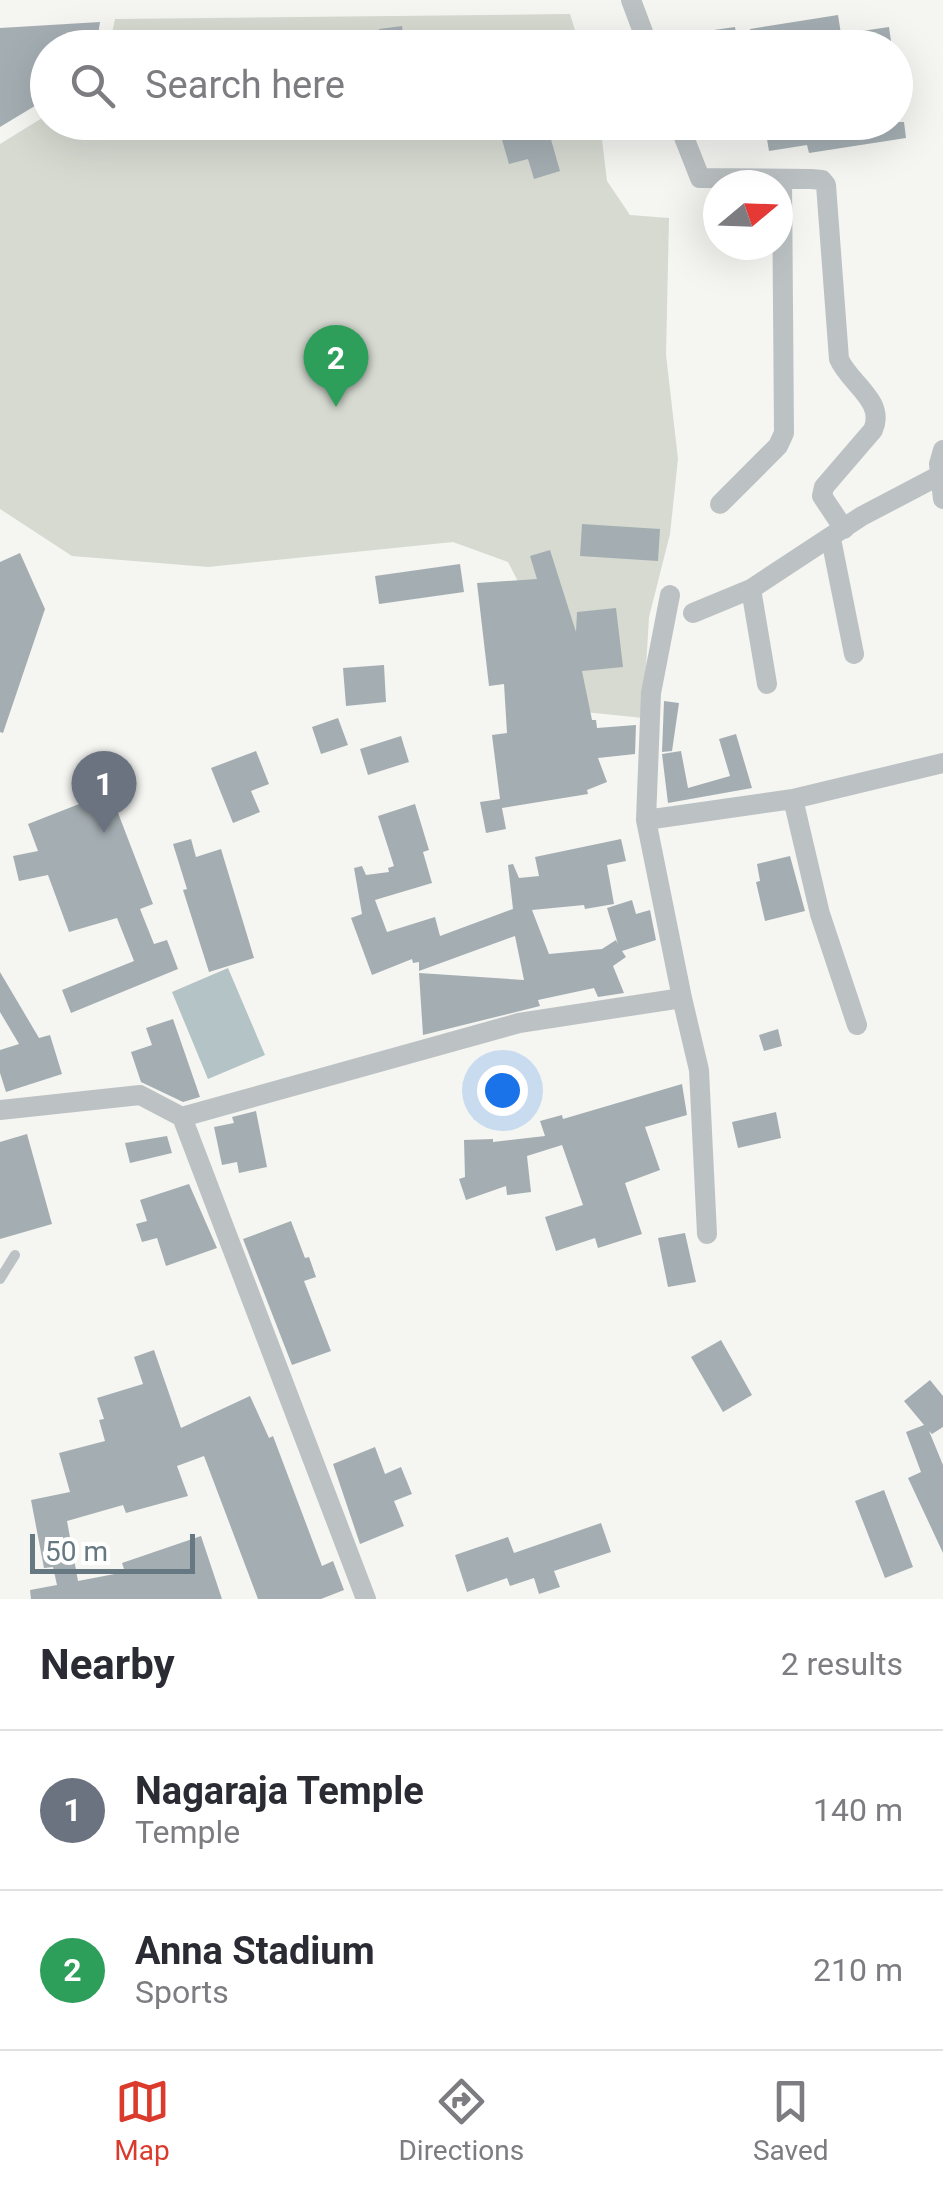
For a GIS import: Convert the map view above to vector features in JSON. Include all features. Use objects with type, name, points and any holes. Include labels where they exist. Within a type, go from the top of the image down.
[{"type":"street","points":[[631,0],[642,30]]},
{"type":"street","points":[[685,140],[703,178]]},
{"type":"street","points":[[793,179],[822,180],[826,185],[839,358],[876,414],[873,430],[824,487],[822,496],[838,534],[854,654]]},
{"type":"street","points":[[720,504],[778,446],[784,433],[783,260]]},
{"type":"street","points":[[943,450],[943,499]]},
{"type":"street","points":[[692,613],[751,589],[883,504],[940,475]]},
{"type":"street","points":[[751,589],[767,684]]},
{"type":"street","points":[[670,595],[651,694],[646,820],[699,1070],[707,1234]]},
{"type":"street","points":[[646,820],[793,799],[943,763]]},
{"type":"street","points":[[793,799],[820,914],[858,1026]]},
{"type":"street","points":[[0,1110],[140,1096],[182,1117],[519,1023],[682,998]]},
{"type":"street","points":[[182,1117],[366,1599]]},
{"type":"lane","points":[[0,1280],[16,1255]]},
{"type":"shaded area","points":[[570,14],[575,30],[113,30],[115,19]]},
{"type":"shaded area","points":[[30,125],[30,140],[602,140],[607,181],[630,215],[669,218],[666,355],[678,459],[670,534],[649,617],[643,718],[585,712],[508,562],[453,542],[208,567],[72,556],[0,509],[0,144]]},
{"type":"shaded area","points":[[228,968],[265,1055],[208,1079],[172,992]]},
{"type":"building","points":[[838,15],[840,30],[750,30]]},
{"type":"building","points":[[100,22],[99,30],[30,30],[30,109],[0,127],[0,28]]},
{"type":"building","points":[[502,140],[551,140],[560,171],[534,179],[528,159],[509,164]]},
{"type":"building","points":[[767,140],[893,140],[809,153],[807,145],[769,151]]},
{"type":"building","points":[[582,524],[660,529],[658,561],[580,556]]},
{"type":"building","points":[[550,550],[576,632],[577,612],[616,608],[623,667],[582,671],[597,728],[636,725],[635,754],[598,758],[607,782],[587,790],[588,794],[502,808],[506,829],[486,833],[480,802],[500,799],[492,735],[507,733],[504,684],[489,686],[477,583],[537,579],[530,556]]},
{"type":"building","points":[[20,553],[45,609],[3,733],[0,562]]},
{"type":"building","points":[[460,564],[464,592],[379,604],[375,576]]},
{"type":"building","points":[[384,665],[386,702],[346,706],[343,668]]},
{"type":"building","points":[[664,701],[679,703],[672,751],[662,752]]},
{"type":"building","points":[[338,718],[348,745],[321,754],[312,727]]},
{"type":"building","points":[[736,734],[752,788],[668,803],[662,754],[681,751],[688,788],[730,776],[719,739]]},
{"type":"building","points":[[401,736],[409,762],[368,775],[360,749]]},
{"type":"building","points":[[256,751],[269,784],[251,791],[260,812],[233,823],[211,768]]},
{"type":"building","points":[[110,792],[153,904],[140,909],[154,944],[167,940],[178,969],[71,1013],[62,990],[134,961],[117,918],[69,932],[48,875],[19,881],[13,856],[38,851],[28,824]]},
{"type":"building","points":[[415,804],[429,850],[423,852],[432,883],[375,900],[387,932],[435,917],[440,936],[513,909],[508,865],[513,864],[519,878],[539,876],[535,857],[621,839],[626,861],[607,865],[614,904],[532,910],[549,954],[602,949],[616,940],[618,944],[607,908],[632,900],[636,914],[650,910],[656,940],[622,951],[626,957],[613,966],[624,993],[598,997],[594,988],[538,1000],[540,1006],[423,1035],[419,973],[524,980],[515,936],[419,971],[419,962],[413,963],[412,959],[372,975],[351,918],[362,914],[354,868],[362,866],[366,875],[389,872],[388,868],[394,866],[378,816]]},
{"type":"building","points":[[191,839],[196,857],[221,849],[254,958],[209,972],[173,844]]},
{"type":"building","points":[[790,856],[805,911],[765,921],[756,882],[760,881],[757,864]]},
{"type":"building","points":[[0,972],[39,1038],[50,1035],[62,1074],[6,1092],[0,1073],[0,1050],[19,1044],[0,1012]]},
{"type":"building","points":[[173,1019],[200,1097],[183,1102],[141,1082],[131,1052],[152,1045],[146,1028]]},
{"type":"building","points":[[778,1029],[782,1046],[764,1051],[759,1035]]},
{"type":"building","points":[[682,1084],[687,1115],[645,1127],[660,1170],[625,1183],[642,1234],[598,1248],[595,1238],[556,1251],[545,1217],[583,1205],[562,1145],[527,1156],[531,1192],[507,1195],[506,1186],[466,1200],[459,1179],[465,1177],[464,1140],[493,1142],[545,1136],[540,1121],[562,1115],[563,1119]]},
{"type":"building","points":[[256,1111],[267,1167],[239,1173],[237,1162],[222,1165],[214,1127],[234,1123],[232,1117]]},
{"type":"building","points":[[776,1112],[781,1138],[738,1148],[732,1122]]},
{"type":"building","points":[[27,1134],[52,1224],[0,1239],[0,1142]]},
{"type":"building","points":[[167,1136],[172,1153],[130,1163],[125,1143]]},
{"type":"building","points":[[189,1184],[217,1248],[166,1266],[157,1238],[142,1242],[136,1224],[147,1221],[140,1200]]},
{"type":"building","points":[[291,1221],[316,1277],[304,1281],[331,1351],[292,1365],[243,1239]]},
{"type":"building","points":[[685,1233],[696,1282],[668,1287],[658,1238]]},
{"type":"building","points":[[721,1340],[752,1395],[723,1412],[691,1357]]},
{"type":"building","points":[[154,1350],[181,1428],[250,1396],[269,1438],[273,1436],[322,1566],[333,1561],[344,1590],[321,1599],[258,1599],[204,1456],[177,1466],[188,1496],[126,1513],[123,1505],[67,1521],[78,1581],[125,1572],[122,1563],[201,1536],[222,1599],[31,1599],[30,1590],[57,1585],[53,1567],[44,1568],[31,1500],[70,1492],[59,1453],[105,1441],[99,1420],[104,1419],[97,1398],[143,1384],[134,1357]]},
{"type":"building","points":[[930,1380],[943,1396],[943,1427],[932,1434],[929,1431],[943,1465],[943,1553],[908,1478],[921,1472],[906,1432],[924,1425],[904,1401]]},
{"type":"building","points":[[375,1447],[385,1474],[401,1467],[412,1494],[394,1501],[404,1526],[360,1544],[333,1464]]},
{"type":"building","points":[[884,1490],[913,1567],[885,1578],[855,1501]]},
{"type":"building","points":[[601,1523],[611,1552],[554,1571],[560,1587],[539,1594],[534,1578],[510,1586],[507,1578],[467,1592],[455,1555],[508,1537],[514,1553]]},
{"type":"place","name":"Anna Stadium","points":[[336,407]]},
{"type":"place","name":"Nagaraja Temple","points":[[104,833]]}]
